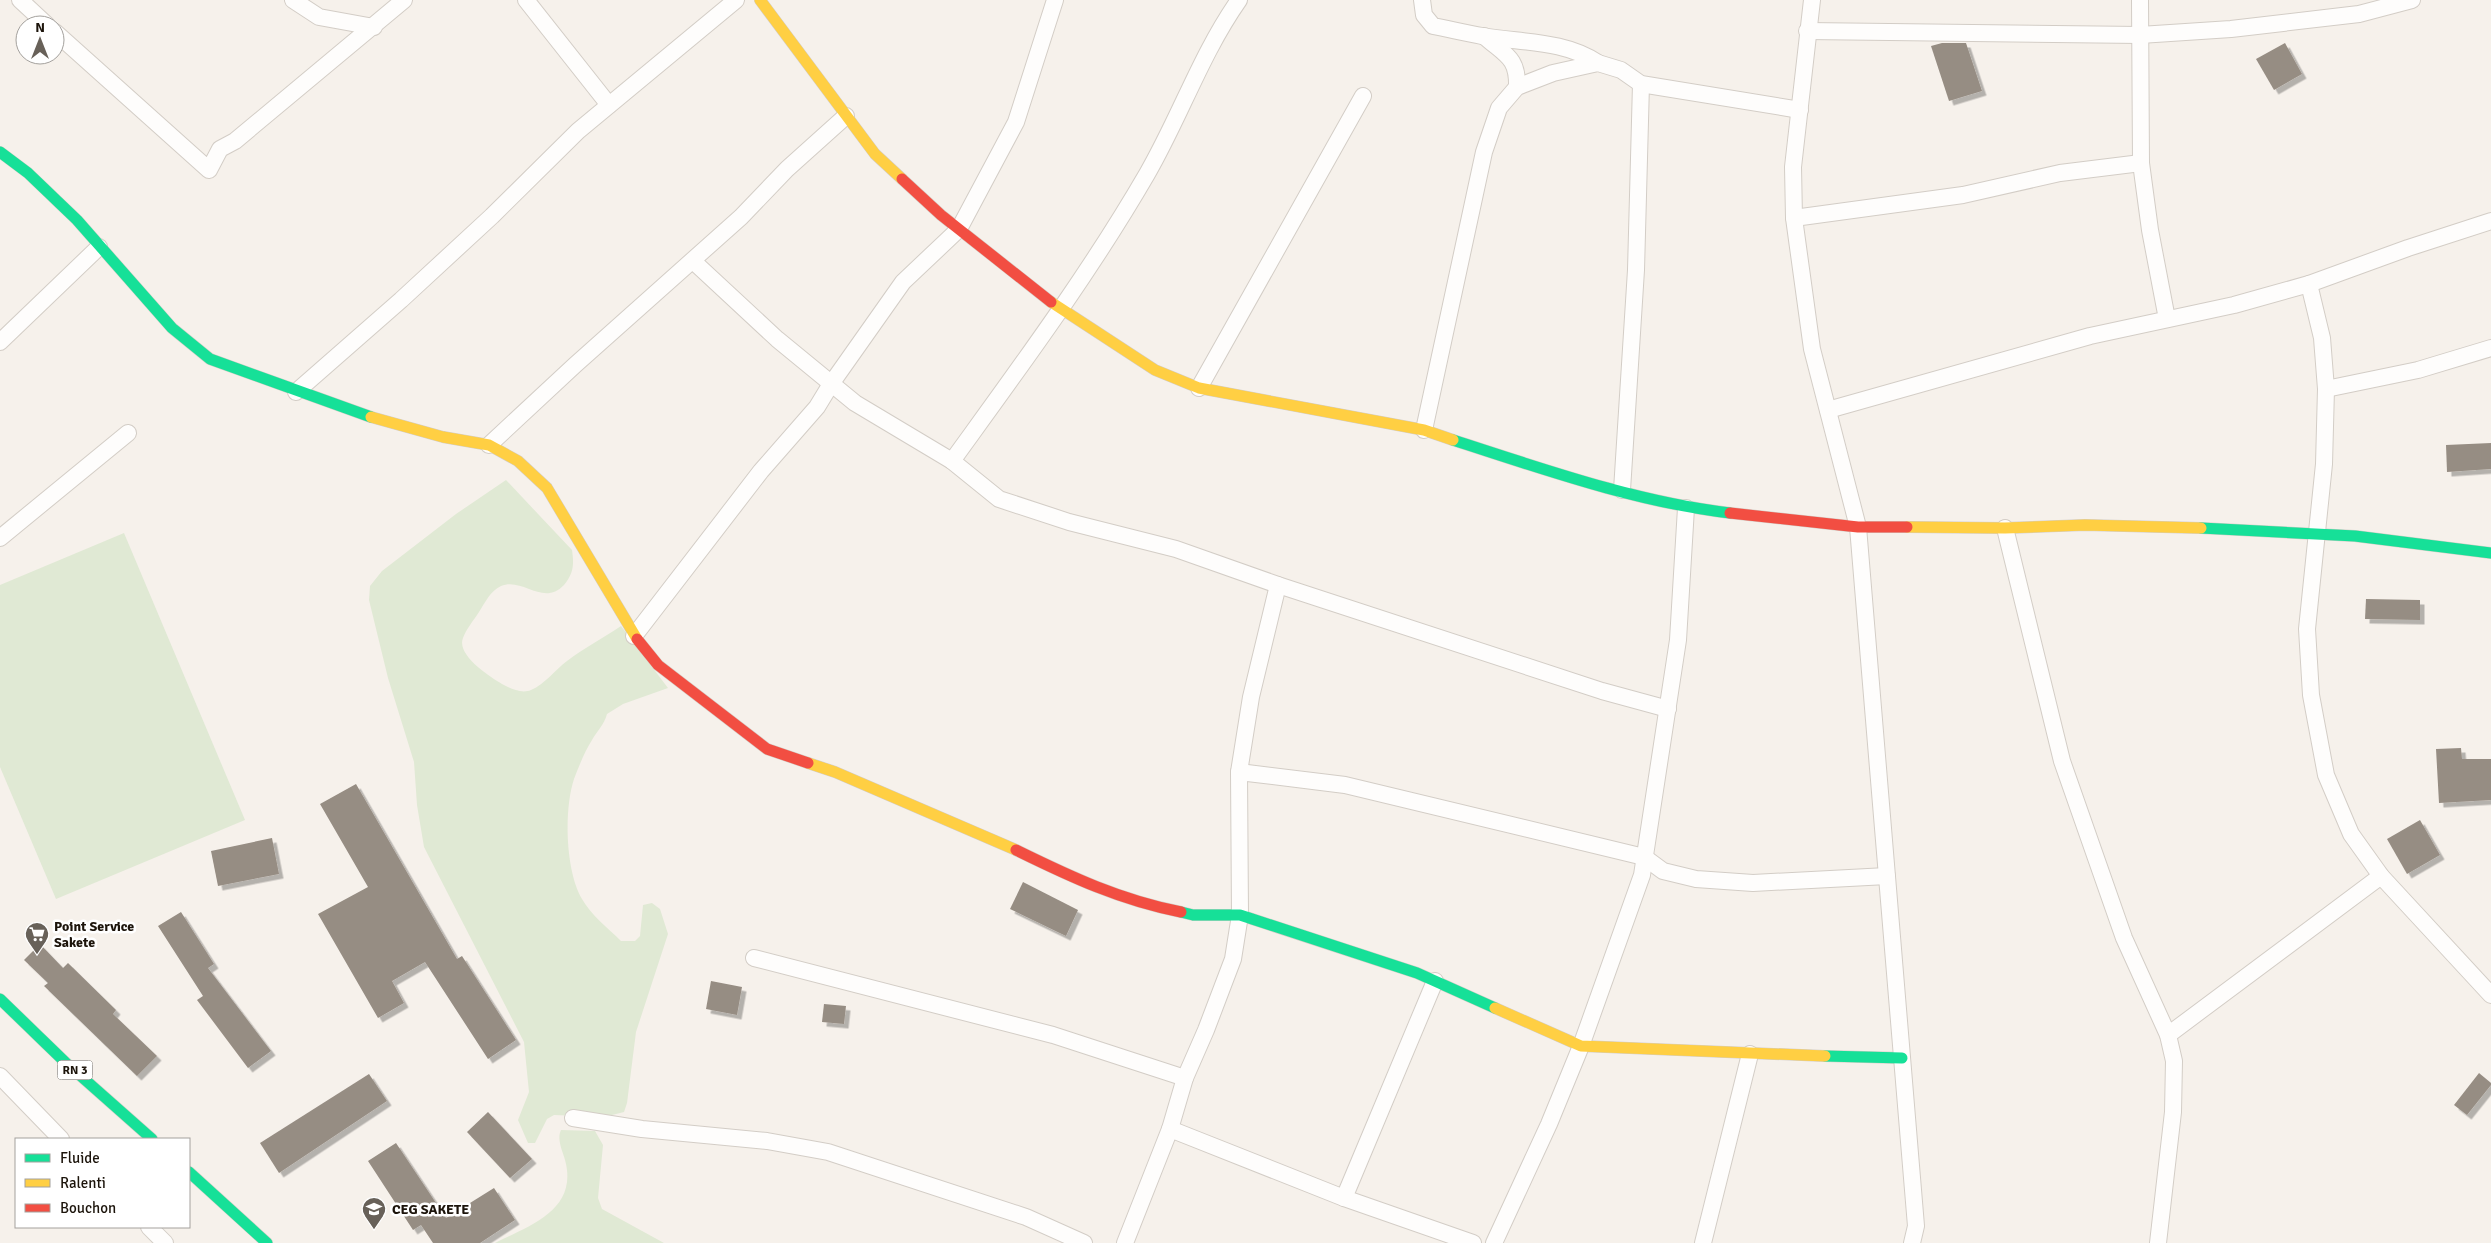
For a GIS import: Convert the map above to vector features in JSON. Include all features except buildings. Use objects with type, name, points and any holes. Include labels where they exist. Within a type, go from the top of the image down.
[{"type":"street","points":[[20,0],[37,15]]},
{"type":"street","points":[[293,0],[319,17],[374,27]]},
{"type":"street","points":[[65,41],[208,170],[220,149],[235,142],[404,0]]},
{"type":"street","points":[[526,0],[609,105]]},
{"type":"street","points":[[296,392],[408,294],[578,131],[736,0]]},
{"type":"street","points":[[760,0],[875,154],[958,229],[1062,310],[1154,370],[1199,388],[1424,430],[1552,472],[1686,508],[1858,526],[2005,528],[2085,525],[2253,529],[2355,536],[2491,553]]},
{"type":"street","points":[[634,636],[762,471],[817,407],[831,384],[903,282],[958,229],[1016,122],[1055,0]]},
{"type":"street","points":[[952,461],[1062,310],[1147,173],[1214,39],[1239,0]]},
{"type":"street","points":[[1422,0],[1424,15],[1432,26],[1484,36],[1527,40],[1582,53],[1598,63],[1621,70],[1641,84],[1800,110]]},
{"type":"street","points":[[1812,0],[1807,31],[1794,166],[1794,218],[1812,349],[1858,526],[1916,1226],[1912,1243]]},
{"type":"street","points":[[2140,0],[2141,164],[2150,230],[2167,319]]},
{"type":"street","points":[[1807,31],[2140,35],[2231,29],[2359,14],[2412,0]]},
{"type":"street","points":[[1484,36],[1511,59],[1518,71],[1517,87]]},
{"type":"street","points":[[1424,430],[1484,152],[1499,108],[1517,87],[1553,73],[1598,63]]},
{"type":"street","points":[[1622,490],[1636,270],[1641,84]]},
{"type":"street","points":[[1199,388],[1363,96]]},
{"type":"street","points":[[489,445],[575,365],[742,217],[786,169],[846,116]]},
{"type":"street","points":[[0,152],[28,173],[77,220],[98,247],[172,328],[210,359],[354,412],[416,430],[489,445],[518,461],[547,488],[634,636],[658,665],[767,749],[835,772],[1009,847],[1085,884],[1154,907],[1193,915],[1240,915],[1417,972],[1581,1046],[1750,1054],[1902,1058]]},
{"type":"street","points":[[1794,218],[1963,195],[2060,173],[2141,164]]},
{"type":"street","points":[[1828,410],[2072,341],[2234,305],[2309,284],[2408,248],[2491,221]]},
{"type":"street","points":[[0,342],[98,247]]},
{"type":"street","points":[[693,261],[777,338],[855,403],[952,461],[999,499],[1069,522],[1176,549],[1278,586],[1602,691],[1668,709]]},
{"type":"street","points":[[2309,284],[2322,338],[2326,389],[2324,464],[2307,629],[2312,695],[2326,775],[2351,834],[2381,876],[2491,996]]},
{"type":"street","points":[[2326,389],[2418,370],[2491,348]]},
{"type":"street","points":[[0,538],[128,433]]},
{"type":"street","points":[[1494,1243],[1549,1124],[1581,1046],[1642,875],[1678,640],[1686,508]]},
{"type":"street","points":[[2005,528],[2062,761],[2124,938],[2168,1035],[2174,1061],[2173,1112],[2158,1243]]},
{"type":"street","points":[[1131,1241],[1170,1129],[1185,1078],[1206,1030],[1233,959],[1240,915],[1239,772],[1251,697],[1278,586]]},
{"type":"street","points":[[1239,772],[1345,785],[1644,857],[1663,871],[1696,879],[1754,884],[1887,876]]},
{"type":"street","points":[[2168,1035],[2381,876]]},
{"type":"street","points":[[754,958],[1053,1034],[1185,1078]]},
{"type":"street","points":[[1344,1198],[1435,981]]},
{"type":"street","name":"RN 3","points":[[0,998],[65,1062],[151,1138]]},
{"type":"street","points":[[1703,1243],[1750,1054]]},
{"type":"street","points":[[0,1076],[60,1138]]},
{"type":"street","points":[[573,1118],[642,1129],[766,1141],[828,1152],[1026,1217],[1084,1243]]},
{"type":"street","points":[[1170,1129],[1344,1198],[1473,1243]]},
{"type":"street","points":[[190,1173],[267,1243]]},
{"type":"street","points":[[150,1228],[165,1243]]},
{"type":"green space","points":[[506,480],[572,550],[572,568],[567,581],[556,591],[541,593],[509,584],[501,586],[494,591],[488,597],[463,638],[462,645],[469,658],[483,671],[509,688],[528,691],[541,684],[573,656],[621,626],[668,688],[623,704],[607,714],[589,744],[580,764],[574,779],[569,806],[568,839],[572,872],[576,887],[590,910],[621,941],[635,941],[640,936],[643,905],[652,903],[660,909],[668,934],[636,1032],[627,1103],[624,1112],[604,1117],[554,1115],[547,1119],[535,1143],[528,1143],[518,1120],[529,1092],[524,1042],[424,847],[417,805],[414,762],[388,678],[369,600],[370,586],[382,571],[456,514]]},
{"type":"green space","points":[[124,533],[245,820],[56,899],[0,767],[0,585]]},
{"type":"green space","points":[[561,1130],[595,1131],[603,1145],[598,1198],[602,1209],[664,1243],[495,1243],[547,1215],[564,1194],[567,1180],[566,1164],[559,1138]]},
{"type":"traffic: fast","points":[[0,152],[28,173],[77,220],[172,328],[210,359],[371,417]]},
{"type":"traffic: fast","points":[[1453,440],[1555,473],[1625,493],[1695,508],[1730,513]]},
{"type":"traffic: fast","points":[[2201,528],[2355,536],[2491,553]]},
{"type":"traffic: fast","points":[[1181,912],[1193,915],[1240,915],[1417,973],[1495,1008]]},
{"type":"traffic: fast","points":[[0,999],[65,1062],[151,1138]]},
{"type":"traffic: fast","points":[[1825,1056],[1902,1058]]},
{"type":"traffic: fast","points":[[190,1173],[267,1243]]},
{"type":"traffic: slow","points":[[760,0],[875,154],[902,179]]},
{"type":"traffic: slow","points":[[1051,302],[1155,370],[1199,388],[1424,430],[1453,440]]},
{"type":"traffic: slow","points":[[371,417],[443,437],[489,445],[518,461],[547,488],[637,639]]},
{"type":"traffic: slow","points":[[1907,527],[2005,528],[2085,525],[2201,528]]},
{"type":"traffic: slow","points":[[808,763],[835,772],[1016,850]]},
{"type":"traffic: slow","points":[[1495,1008],[1581,1046],[1825,1056]]},
{"type":"traffic: jam","points":[[902,179],[941,215],[1051,302]]},
{"type":"traffic: jam","points":[[1730,513],[1858,527],[1907,527]]},
{"type":"traffic: jam","points":[[637,639],[658,665],[767,749],[808,763]]},
{"type":"traffic: jam","points":[[1016,850],[1096,887],[1137,901],[1181,912]]},
{"type":"place","name":"Point Service Sakete","points":[[37,955]]},
{"type":"place","name":"CEG SAKETE","points":[[374,1230]]}]
